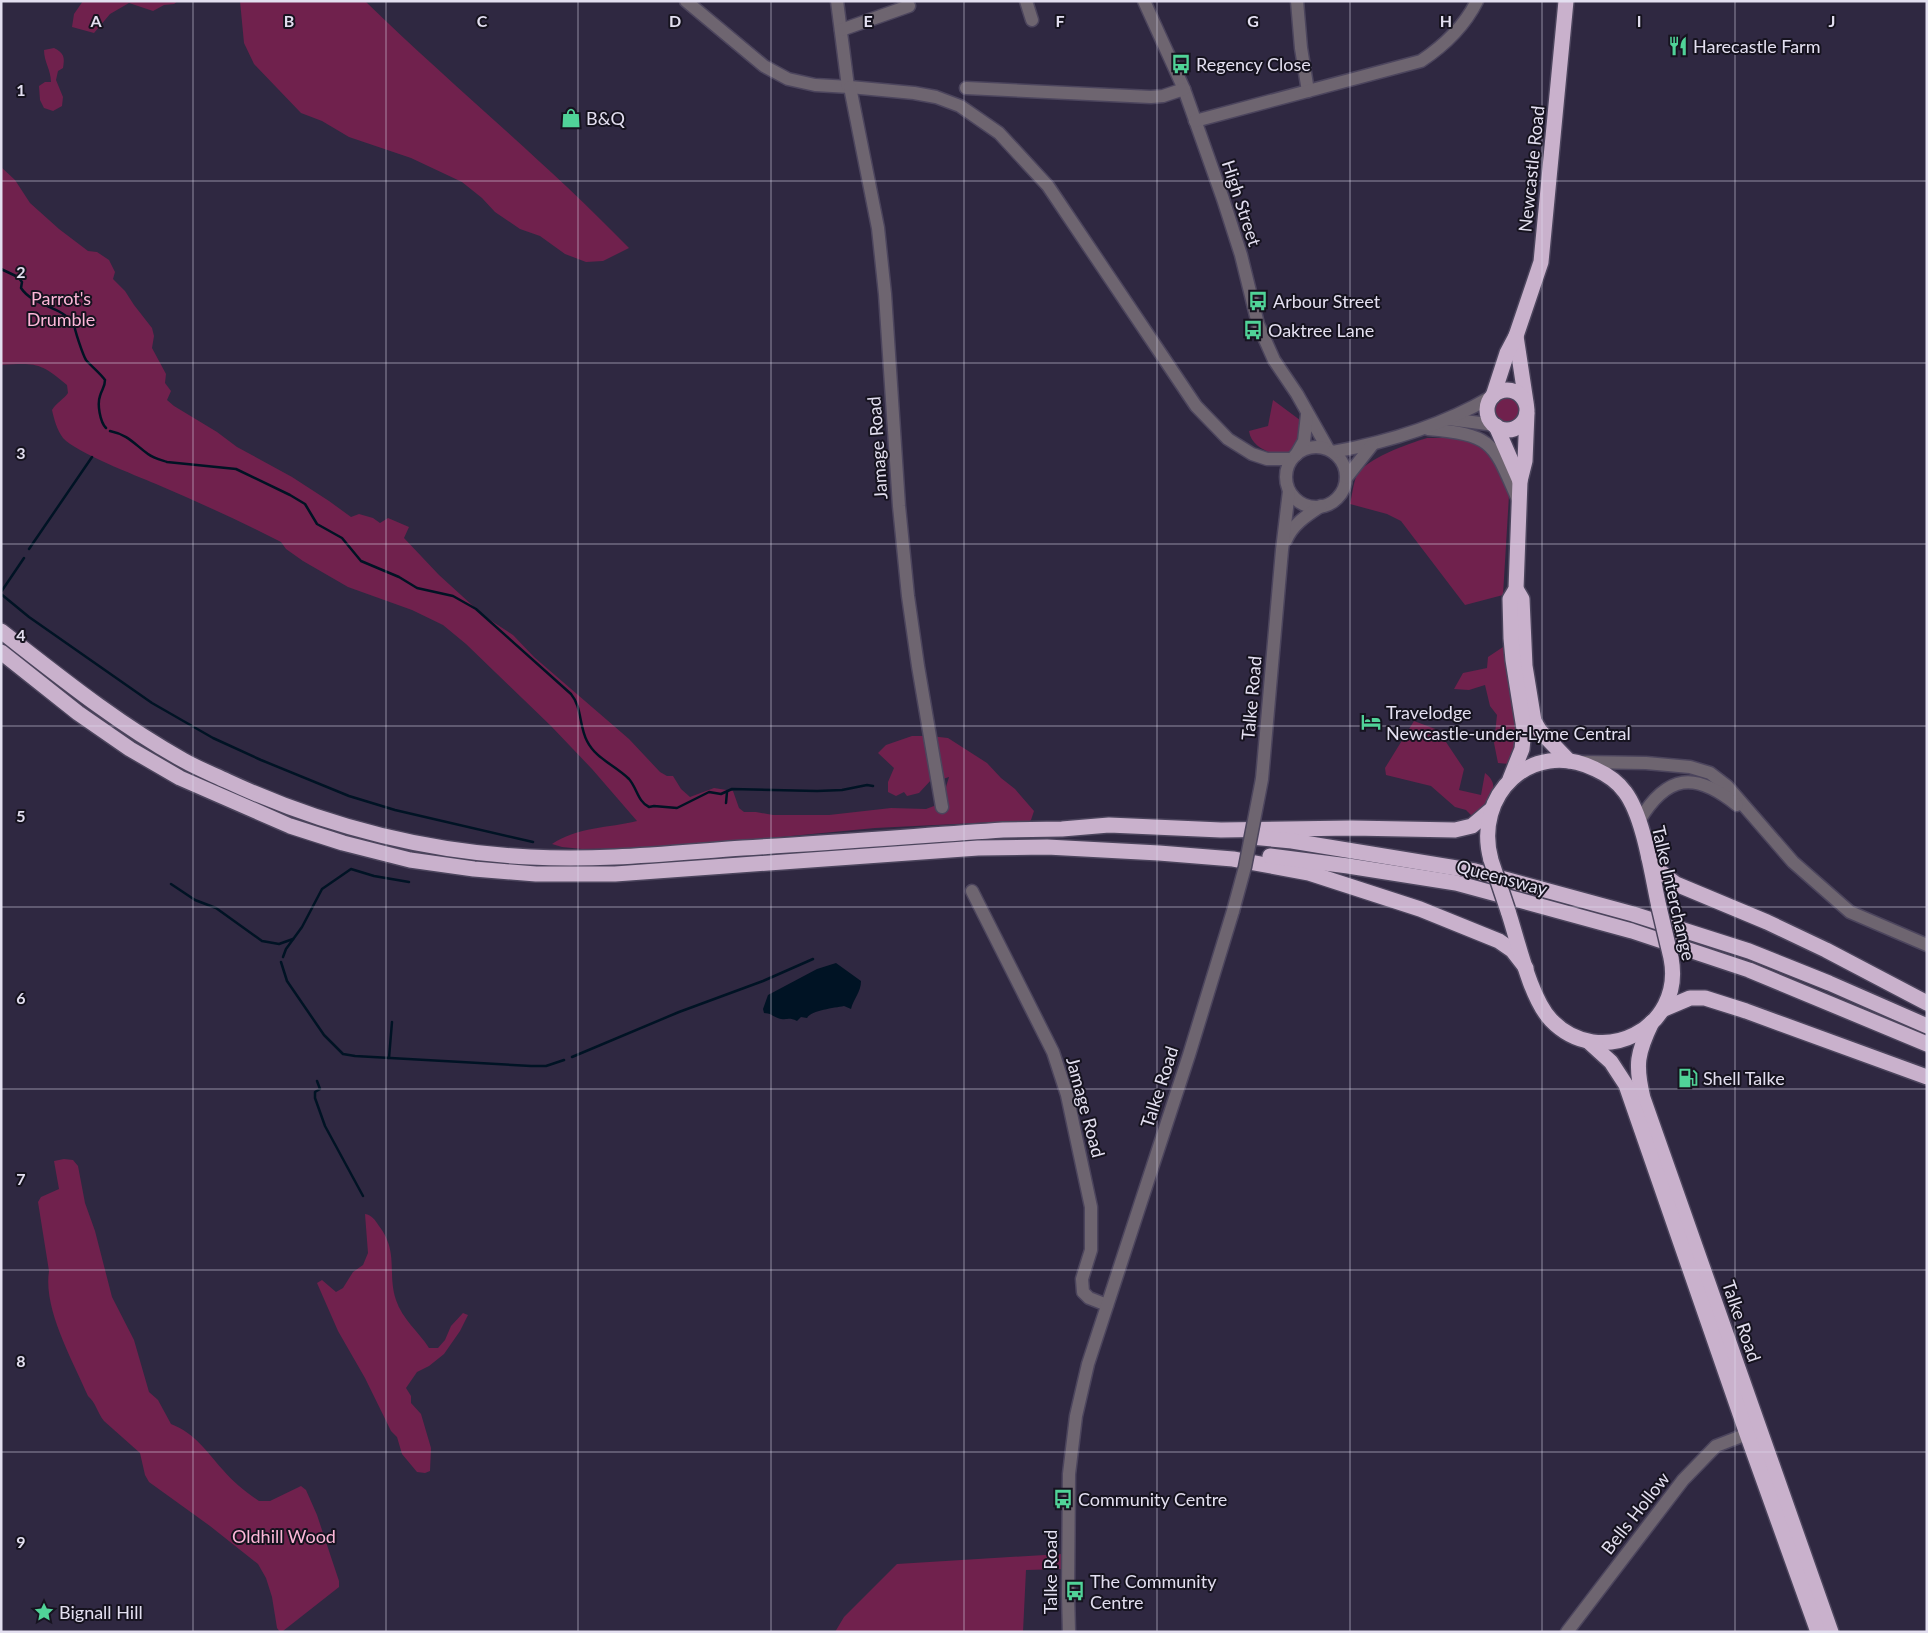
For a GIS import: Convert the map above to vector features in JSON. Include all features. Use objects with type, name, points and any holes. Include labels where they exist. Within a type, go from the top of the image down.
[{"type":"highway","name":"Newcastle Road","points":[[1492,397],[1507,353],[1516,336],[1541,262],[1566,1]]},
{"type":"highway","name":"Newcastle Road","points":[[1510,779],[1524,740],[1511,638],[1510,598],[1516,589],[1520,481],[1525,461],[1527,408],[1516,336]]},
{"type":"highway","points":[[1504,390],[1512,390],[1522,396],[1527,408],[1523,423],[1507,430],[1495,426],[1489,418],[1487,410],[1492,397],[1504,390]]},
{"type":"highway","name":"Newcastle Road","points":[[1495,426],[1520,481]]},
{"type":"highway","name":"Newcastle Road","points":[[1516,589],[1522,599],[1524,666],[1534,721],[1543,736],[1573,762]]},
{"type":"highway","points":[[1,630],[76,690],[132,730],[186,762],[254,793],[312,816],[412,843],[475,853],[530,858],[607,858],[1003,830],[1062,829],[1109,825],[1221,830],[1352,828],[1455,830],[1472,826],[1492,809]]},
{"type":"highway","points":[[1,652],[78,713],[130,749],[180,778],[290,826],[343,843],[410,860],[474,869],[536,874],[615,874],[978,848],[1047,847],[1233,859],[1309,873],[1469,927],[1499,941],[1512,950],[1526,968]]},
{"type":"highway","name":"Talke Interchange","points":[[1544,762],[1573,762],[1602,772],[1620,786],[1629,797],[1639,821],[1673,972],[1669,997],[1664,1009],[1640,1031],[1621,1040],[1589,1042],[1562,1029],[1551,1019],[1539,1003],[1491,860],[1487,834],[1492,809],[1510,779],[1531,766],[1544,762]]},
{"type":"highway","name":"Queensway","points":[[1062,829],[1179,832],[1292,841],[1475,870],[1633,914],[1749,951],[1829,983],[1927,1026]]},
{"type":"highway","name":"Queensway","points":[[1047,847],[1104,846],[1206,850],[1348,866],[1456,883],[1632,931],[1749,970],[1927,1044]]},
{"type":"highway","points":[[1647,855],[1661,872],[1676,884],[1768,922],[1927,1002]]},
{"type":"highway","points":[[1664,1009],[1690,998],[1705,998],[1746,1010],[1927,1077]]},
{"type":"highway","name":"Talke Road","points":[[1652,1022],[1639,1051],[1638,1076],[1643,1098],[1831,1632]]},
{"type":"highway","name":"Talke Road","points":[[1589,1042],[1611,1062],[1626,1085],[1818,1632]]},
{"type":"street","points":[[686,1],[774,72],[801,83],[914,93],[936,97],[960,106],[999,133],[1048,186],[1196,406],[1228,439],[1252,454],[1267,458],[1294,457],[1305,449],[1314,447],[1330,451],[1372,445],[1449,419],[1492,397]]},
{"type":"street","name":"Jamage Road","points":[[836,1],[849,87],[878,228],[885,294],[899,506],[908,596],[942,807]]},
{"type":"street","points":[[1026,1],[1032,20]]},
{"type":"street","name":"High Street","points":[[1144,1],[1184,89],[1241,255],[1258,324],[1274,360],[1297,394],[1307,415],[1330,451]]},
{"type":"street","points":[[1297,1],[1301,48],[1308,91]]},
{"type":"street","points":[[1195,121],[1421,61],[1454,35],[1468,17],[1477,1]]},
{"type":"street","points":[[841,30],[910,6]]},
{"type":"street","points":[[966,88],[1151,97],[1163,96],[1184,89]]},
{"type":"street","points":[[1288,486],[1287,468],[1304,442],[1307,415]]},
{"type":"street","points":[[1449,419],[1495,426]]},
{"type":"street","points":[[1423,428],[1460,432],[1479,438],[1492,448],[1499,457],[1520,505]]},
{"type":"street","points":[[1346,478],[1372,445]]},
{"type":"street","points":[[1267,458],[1297,500],[1305,505],[1321,506],[1331,503],[1338,496],[1344,488],[1346,478],[1344,466],[1330,451]]},
{"type":"street","name":"Talke Road","points":[[1069,1632],[1068,1536],[1071,1449],[1076,1416],[1088,1364],[1189,1055],[1246,867],[1262,779],[1288,486]]},
{"type":"street","name":"Talke Road","points":[[1282,550],[1291,530],[1301,519],[1321,506]]},
{"type":"street","points":[[1573,762],[1646,763],[1690,767],[1710,773],[1728,786],[1793,862],[1850,912],[1927,945]]},
{"type":"street","points":[[1639,821],[1649,805],[1664,790],[1677,784],[1691,782],[1708,786],[1717,791],[1758,822]]},
{"type":"street","name":"Jamage Road","points":[[972,891],[1053,1052],[1068,1095],[1092,1207],[1090,1250],[1082,1279],[1082,1292],[1089,1298],[1107,1305]]},
{"type":"street","name":"Bells Hollow","points":[[1567,1632],[1683,1480],[1716,1446],[1747,1434]]},
{"type":"green space","points":[[83,1],[178,1],[153,11],[129,3],[110,14],[94,33],[72,27],[74,14]]},
{"type":"green space","points":[[240,1],[365,1],[531,154],[629,248],[603,261],[586,262],[565,254],[540,236],[520,229],[495,212],[482,198],[462,182],[411,158],[349,137],[322,121],[301,113],[254,64],[244,43]]},
{"type":"green space","points":[[54,48],[62,54],[64,61],[63,68],[58,71],[56,80],[63,97],[62,106],[53,111],[44,108],[40,100],[39,86],[45,82],[51,82],[44,50]]},
{"type":"green space","name":"Parrot's Drumble","points":[[1,167],[15,180],[30,203],[59,229],[88,251],[97,252],[109,260],[115,272],[113,279],[125,291],[152,328],[154,336],[152,348],[166,374],[165,383],[171,391],[167,400],[237,447],[292,477],[351,517],[359,514],[373,518],[380,523],[388,518],[409,527],[404,538],[439,575],[484,616],[513,635],[534,657],[629,739],[660,772],[667,776],[673,776],[681,789],[690,797],[714,788],[733,791],[739,808],[744,812],[773,815],[829,815],[891,808],[926,809],[934,806],[943,797],[949,777],[932,779],[919,793],[907,796],[904,792],[896,796],[888,792],[888,782],[894,768],[878,753],[886,745],[912,736],[930,736],[948,738],[987,763],[1015,789],[1034,811],[1031,820],[1027,823],[995,822],[875,828],[695,845],[640,848],[582,849],[552,844],[562,838],[582,831],[637,821],[592,769],[551,726],[466,644],[443,625],[412,610],[348,587],[303,561],[286,549],[281,542],[266,534],[107,463],[70,444],[63,438],[57,428],[52,410],[68,393],[67,385],[50,372],[37,366],[30,364],[1,365]]},
{"type":"green space","points":[[1507,396],[1517,400],[1521,410],[1517,420],[1507,424],[1497,420],[1493,410],[1497,400]]},
{"type":"green space","points":[[1273,400],[1304,423],[1292,451],[1280,456],[1256,444],[1249,431],[1268,426]]},
{"type":"green space","points":[[1427,438],[1461,438],[1477,442],[1495,459],[1509,495],[1503,595],[1465,605],[1401,521],[1387,514],[1350,504],[1356,477],[1368,464],[1388,453]]},
{"type":"green space","points":[[1506,645],[1518,722],[1517,745],[1509,764],[1498,763],[1494,743],[1497,715],[1490,706],[1485,685],[1469,690],[1454,689],[1463,673],[1487,668],[1488,657]]},
{"type":"green space","points":[[1414,721],[1438,730],[1464,769],[1459,790],[1481,795],[1485,773],[1491,779],[1493,784],[1492,797],[1475,819],[1466,810],[1455,807],[1431,786],[1386,775],[1385,768]]},
{"type":"green space","name":"Oldhill Wood","points":[[73,1160],[78,1166],[85,1203],[95,1231],[112,1297],[134,1340],[149,1392],[158,1400],[171,1424],[194,1438],[231,1479],[259,1501],[270,1501],[301,1486],[306,1490],[317,1515],[339,1581],[339,1587],[283,1631],[280,1632],[277,1628],[272,1597],[266,1578],[258,1564],[210,1526],[149,1482],[145,1475],[140,1453],[104,1421],[88,1396],[67,1351],[50,1302],[49,1271],[38,1202],[41,1197],[59,1189],[54,1161]]},
{"type":"green space","points":[[365,1214],[370,1215],[375,1220],[389,1245],[392,1281],[399,1307],[429,1348],[438,1348],[445,1340],[451,1326],[463,1313],[468,1315],[460,1331],[444,1354],[429,1366],[417,1372],[406,1388],[411,1396],[411,1403],[421,1414],[431,1448],[430,1471],[425,1473],[417,1472],[402,1454],[397,1437],[391,1431],[365,1378],[338,1331],[317,1283],[322,1280],[336,1292],[343,1288],[353,1272],[363,1265],[368,1253]]},
{"type":"green space","points":[[1061,1554],[1062,1569],[1026,1570],[1023,1632],[835,1632],[844,1617],[897,1564]]},
{"type":"water","points":[[836,963],[861,981],[851,1009],[844,1006],[824,1010],[813,1013],[807,1018],[801,1017],[797,1021],[781,1019],[764,1013],[763,1009],[768,995],[817,969]]},
{"type":"waterway","points":[[1,269],[18,277],[22,282],[21,288],[32,299],[62,313],[74,323],[75,331],[86,360],[105,380],[100,396],[99,408],[106,428]]},
{"type":"waterway","points":[[110,431],[127,437],[157,459],[167,462],[236,469],[290,495],[305,504],[317,524],[342,538],[361,561],[399,577],[417,588],[453,596],[476,609],[571,694],[577,705],[584,735],[595,753],[629,779],[642,802],[649,807],[677,808],[709,792],[721,794],[732,789],[817,791],[842,790],[867,785],[873,786]]},
{"type":"waterway","points":[[29,549],[92,457]]},
{"type":"waterway","points":[[1,592],[24,558]]},
{"type":"waterway","points":[[1,594],[29,617],[152,703],[213,738],[349,796],[395,810],[533,842]]},
{"type":"waterway","points":[[726,803],[727,792]]},
{"type":"waterway","points":[[283,957],[286,949],[302,927],[322,889],[351,869],[374,876],[409,882]]},
{"type":"waterway","points":[[171,884],[195,900],[216,908],[262,941],[279,944],[293,939]]},
{"type":"waterway","points":[[572,1057],[679,1012],[763,981],[813,959]]},
{"type":"waterway","points":[[281,962],[287,981],[324,1035],[343,1054],[531,1066],[546,1066],[564,1060]]},
{"type":"waterway","points":[[389,1058],[392,1022]]},
{"type":"waterway","points":[[317,1081],[320,1089],[315,1092],[315,1098],[325,1126],[363,1196]]},
{"type":"place","name":"Harecastle Farm","points":[[1678,46]]},
{"type":"place","name":"Regency Close","points":[[1181,64]]},
{"type":"place","name":"B&Q","points":[[571,118]]},
{"type":"place","name":"Arbour Street","points":[[1258,301]]},
{"type":"place","name":"Oaktree Lane","points":[[1253,330]]},
{"type":"place","name":"Travelodge Newcastle-under-Lyme Central","points":[[1371,722]]},
{"type":"place","name":"Shell Talke","points":[[1688,1078]]},
{"type":"place","name":"Community Centre","points":[[1063,1499]]},
{"type":"place","name":"The Community Centre","points":[[1075,1591]]},
{"type":"place","name":"Bignall Hill","points":[[44,1612]]}]
